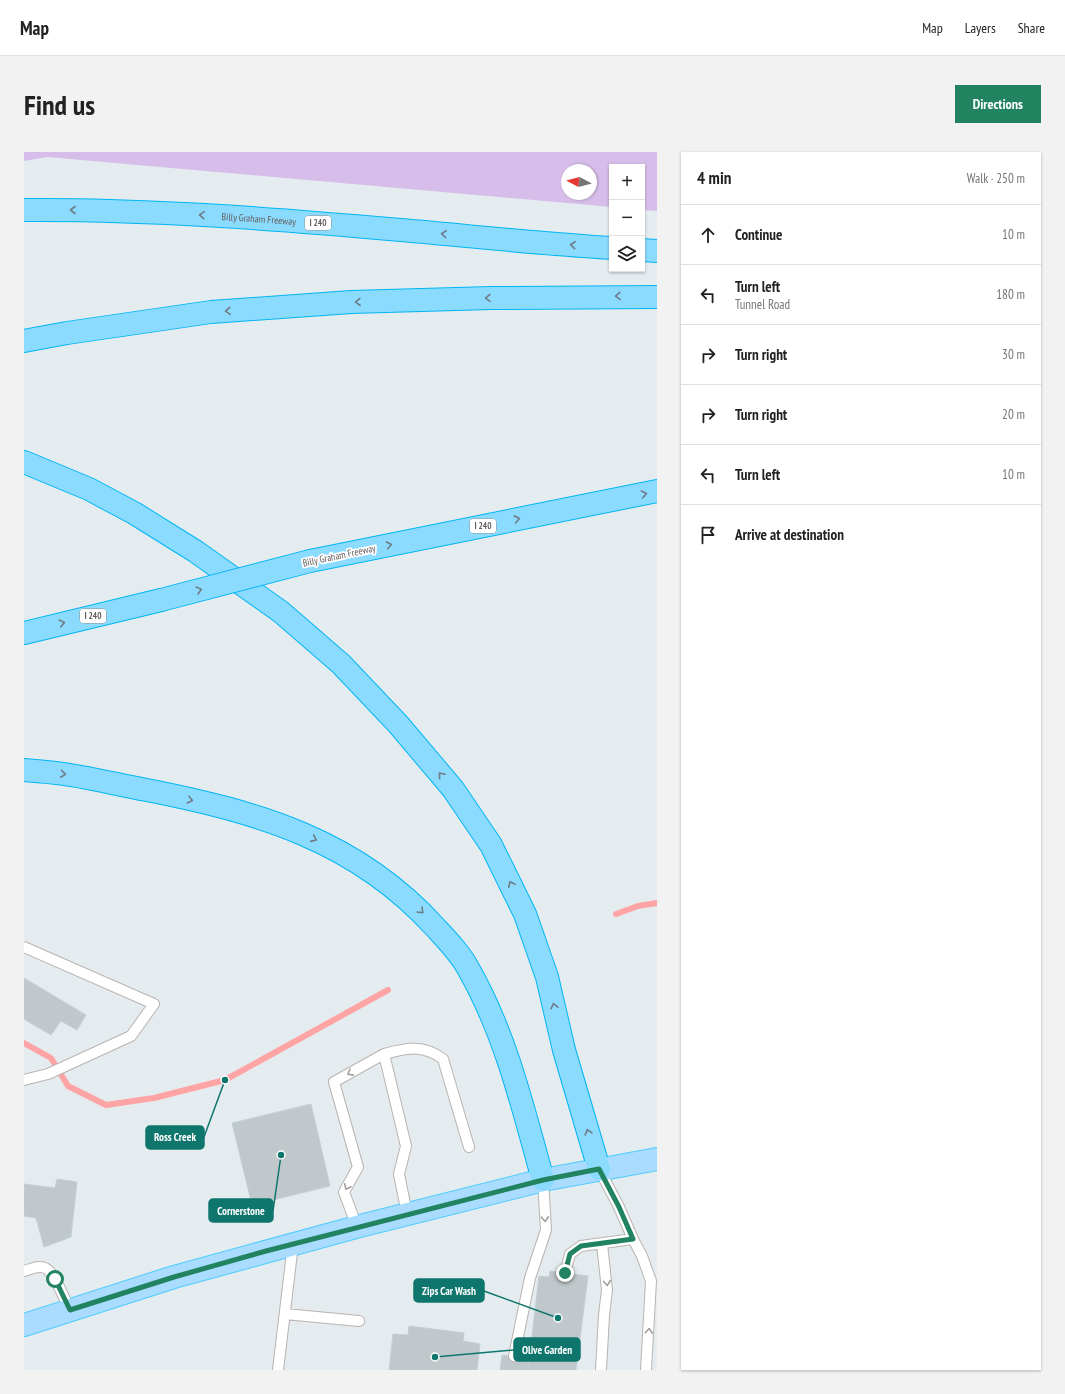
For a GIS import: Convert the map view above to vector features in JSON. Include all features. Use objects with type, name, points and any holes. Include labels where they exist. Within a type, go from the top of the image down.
[{"type":"highway","name":"Billy Graham Freeway","points":[[24,210],[88,210],[216,216],[609,248]]},
{"type":"highway","points":[[645,250],[657,251]]},
{"type":"highway","points":[[24,341],[67,332],[211,312],[343,302],[657,296]]},
{"type":"highway","points":[[24,462],[88,489],[134,513],[195,551],[281,612],[341,664],[398,724],[452,789],[491,845],[525,914],[547,977],[564,1050],[599,1169]]},
{"type":"highway","name":"Billy Graham Freeway","points":[[24,633],[161,600],[310,561],[657,491]]},
{"type":"highway","points":[[24,770],[65,774],[177,796],[245,813],[288,827],[324,844],[358,862],[388,882],[420,910],[447,939],[468,968],[483,995],[508,1056],[543,1180]]},
{"type":"main road","points":[[24,1325],[174,1277],[357,1227],[543,1180],[657,1159]]},
{"type":"lane","points":[[24,947],[154,1004],[131,1036],[48,1074],[24,1080]]},
{"type":"lane","points":[[357,1227],[344,1192],[358,1167],[334,1082],[384,1054],[413,1048],[425,1049],[435,1053],[443,1058],[469,1147]]},
{"type":"lane","points":[[384,1054],[406,1146],[399,1174],[407,1214]]},
{"type":"lane","points":[[599,1169],[642,1256],[651,1281],[646,1370]]},
{"type":"lane","points":[[514,1356],[530,1278],[546,1230],[543,1180]]},
{"type":"lane","points":[[565,1273],[570,1254],[581,1246],[633,1239]]},
{"type":"lane","points":[[278,1370],[293,1244]]},
{"type":"lane","points":[[601,1370],[607,1290],[602,1244]]},
{"type":"lane","points":[[24,1271],[39,1267],[46,1268],[52,1273],[70,1310]]},
{"type":"lane","points":[[285,1314],[359,1321]]},
{"type":"shaded area","points":[[24,152],[657,152],[657,211],[645,210],[645,164],[609,164],[609,207],[47,157],[24,161]]},
{"type":"building","points":[[24,978],[86,1015],[77,1030],[61,1021],[51,1035],[24,1019]]},
{"type":"building","points":[[311,1104],[330,1186],[252,1205],[232,1123]]},
{"type":"building","points":[[57,1179],[77,1182],[71,1237],[44,1247],[36,1218],[24,1216],[24,1184],[55,1188]]},
{"type":"building","points":[[550,1271],[588,1276],[576,1370],[528,1370],[539,1276],[549,1277]]},
{"type":"building","points":[[409,1326],[464,1333],[463,1341],[480,1344],[477,1370],[389,1370],[393,1334],[408,1335]]},
{"type":"building","points":[[502,1355],[529,1358],[528,1370],[500,1370]]},
{"type":"waterway","points":[[616,914],[638,906],[657,903]]},
{"type":"waterway","points":[[24,1043],[51,1058],[68,1086],[106,1105],[154,1098],[225,1080],[388,990]]},
{"type":"place","name":"Ross Creek","points":[[225,1080]]},
{"type":"place","name":"Cornerstone","points":[[281,1155]]},
{"type":"place","name":"Zips Car Wash","points":[[558,1318]]},
{"type":"place","name":"Olive Garden","points":[[435,1357]]},
{"type":"route","points":[[55,1279],[70,1310],[174,1277],[266,1251],[543,1180],[599,1169],[619,1207],[633,1239],[581,1246],[570,1254],[565,1273]]}]
